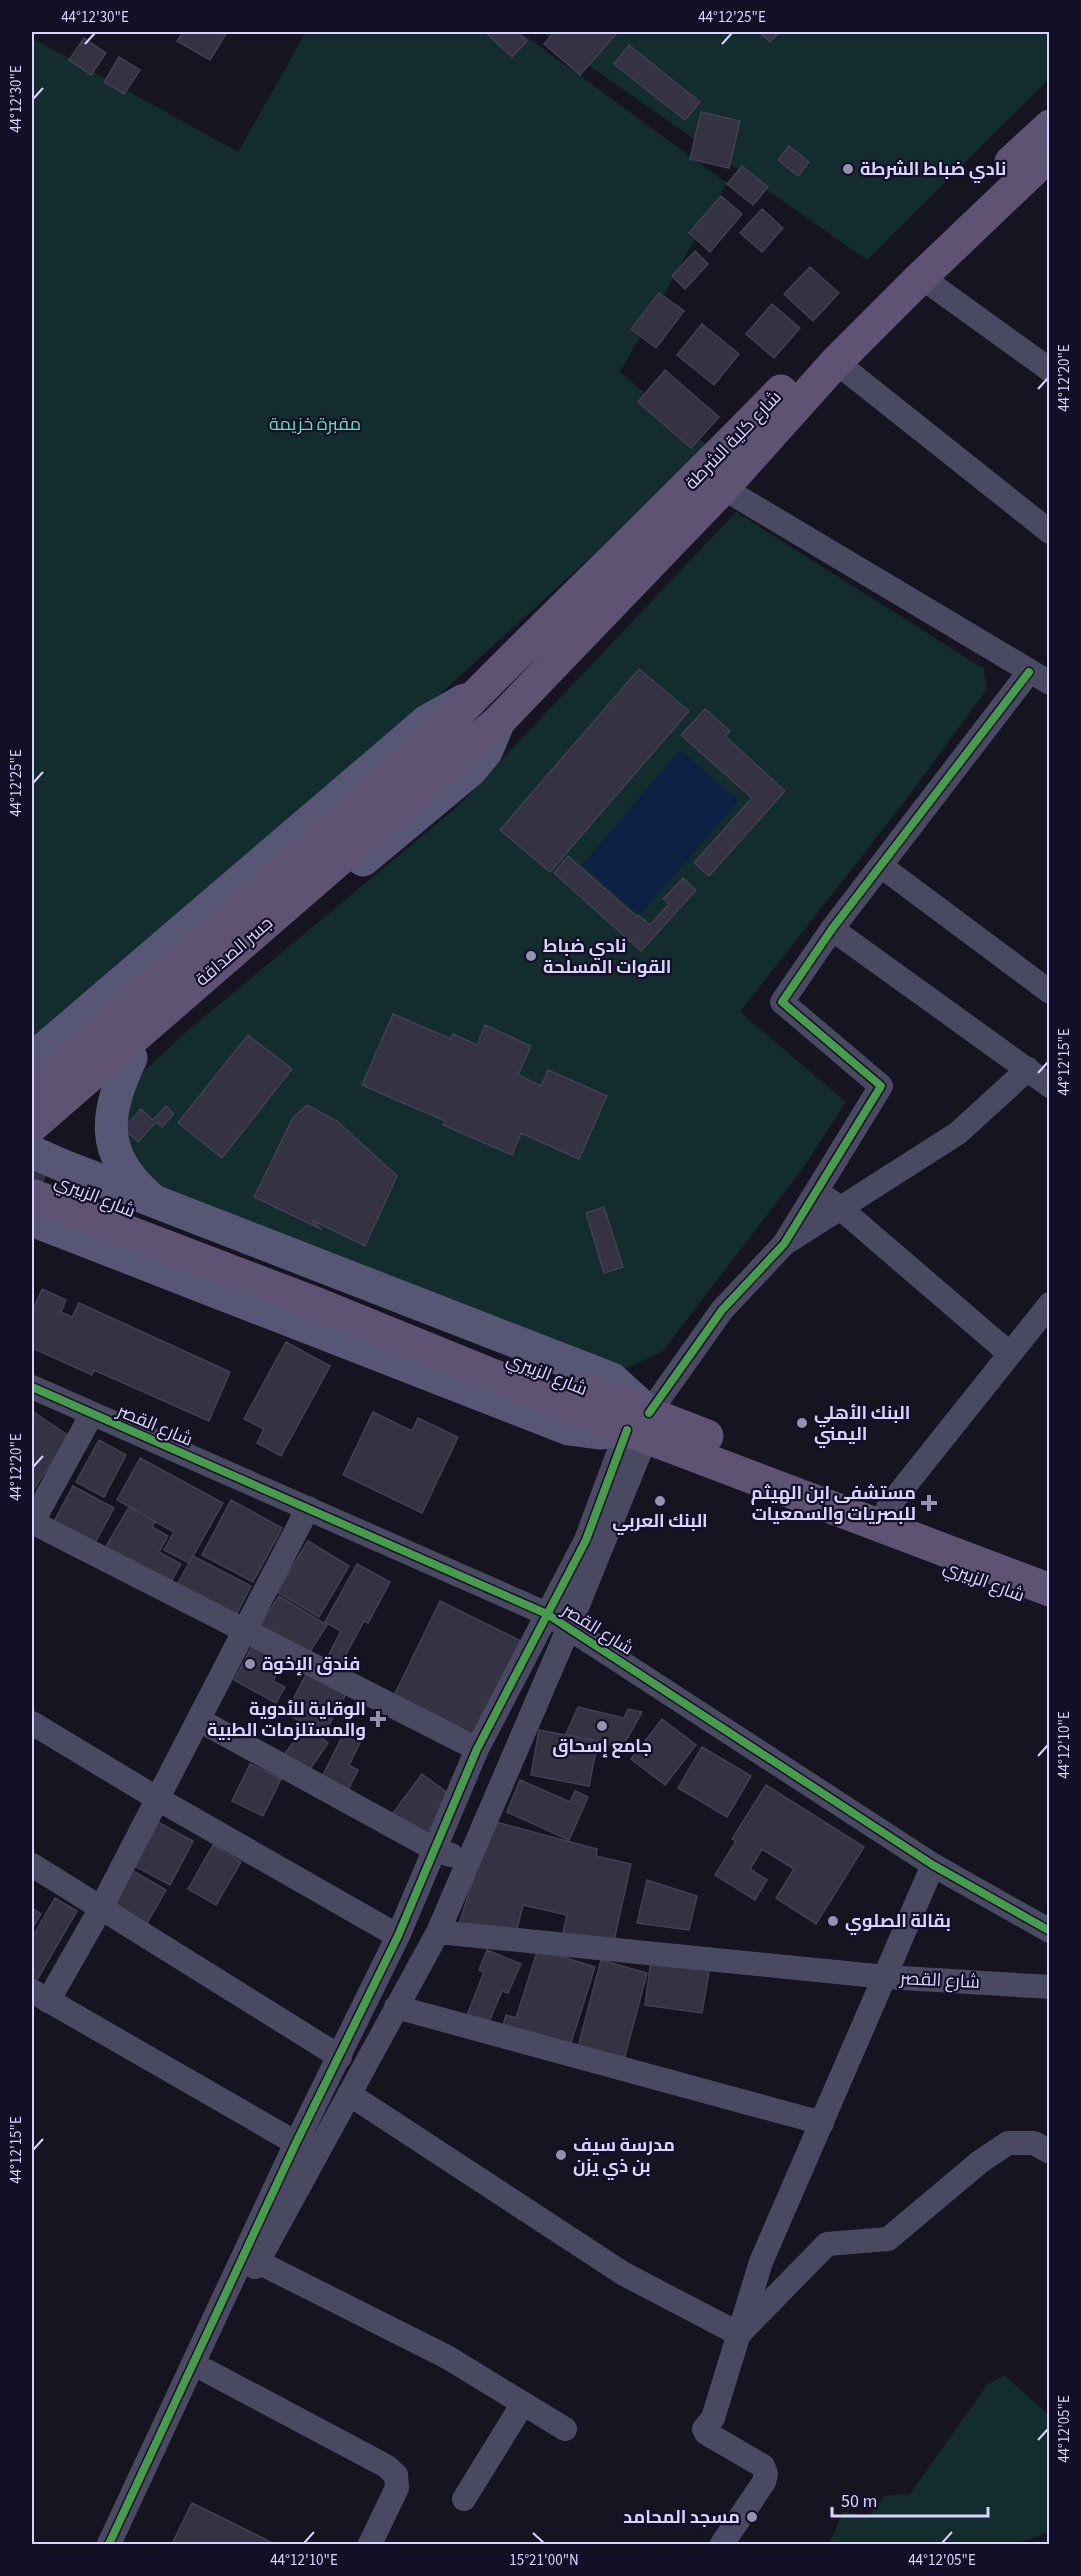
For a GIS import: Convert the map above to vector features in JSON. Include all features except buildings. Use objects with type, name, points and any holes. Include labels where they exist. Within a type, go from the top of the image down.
[{"type":"main road","name":"شارع كلية الشرطة","points":[[427,764],[476,694],[704,471],[906,263],[1050,126]]},
{"type":"main road","name":"شارع كلية الشرطة","points":[[427,764],[499,721],[723,488],[836,362],[1050,154]]},
{"type":"main road","points":[[32,1059],[427,721],[443,710],[476,694]]},
{"type":"main road","points":[[35,1178],[131,1058],[471,770],[486,752],[499,721]]},
{"type":"main road","name":"جسر الصداقة","points":[[32,1092],[427,764]]},
{"type":"main road","name":"جسر الصداقة","points":[[32,1126],[427,764]]},
{"type":"main road","points":[[131,1058],[116,1089],[111,1115],[112,1139],[120,1164],[135,1185],[154,1201]]},
{"type":"main road","points":[[35,1178],[154,1201],[612,1379],[640,1427],[599,1433],[569,1429],[35,1178]]},
{"type":"main road","name":"شارع الزبيري","points":[[35,1178],[640,1427],[723,1466],[1050,1590]]},
{"type":"main road","name":"شارع الزبيري","points":[[640,1427],[888,1507],[1050,1569]]},
{"type":"main road","name":"شارع الزبيري","points":[[723,1466],[788,1506],[1050,1605]]},
{"type":"street","points":[[921,277],[1050,370]]},
{"type":"street","points":[[836,362],[1050,532]]},
{"type":"street","points":[[109,2544],[296,2143],[398,1936],[477,1749],[586,1540],[640,1427],[722,1310],[784,1244],[881,1086],[782,1002],[832,929],[881,866],[1039,677],[723,488]]},
{"type":"street","points":[[881,866],[1050,993]]},
{"type":"street","points":[[832,929],[1050,1086]]},
{"type":"street","points":[[784,1244],[957,1133],[1028,1069]]},
{"type":"street","points":[[816,1192],[840,1208],[1010,1354]]},
{"type":"street","points":[[888,1507],[1050,1304]]},
{"type":"street","name":"شارع القصر","points":[[32,1387],[547,1614],[933,1865],[1050,1931]]},
{"type":"street","points":[[93,1414],[32,1522],[477,1749]]},
{"type":"street","points":[[118,2544],[207,2371],[258,2262],[438,1932],[569,1627],[640,1427]]},
{"type":"street","points":[[296,2143],[40,1996],[101,1908],[308,1508]]},
{"type":"street","points":[[199,1720],[436,1850],[468,1861]]},
{"type":"street","points":[[32,1723],[158,1799],[398,1936]]},
{"type":"street","points":[[32,1865],[340,2057]]},
{"type":"street","points":[[722,2544],[764,2482],[766,2474],[763,2466],[706,2433],[704,2429],[713,2418],[761,2262],[933,1865]]},
{"type":"street","name":"شارع القصر","points":[[438,1932],[886,1977],[1050,1987]]},
{"type":"street","points":[[396,2007],[822,2123]]},
{"type":"street","points":[[349,2094],[624,2274],[740,2334]]},
{"type":"street","points":[[740,2334],[827,2244],[888,2239],[981,2161],[1008,2143],[1034,2143],[1050,2152]]},
{"type":"street","points":[[258,2262],[447,2357],[565,2429]]},
{"type":"street","points":[[207,2371],[386,2466],[396,2475],[398,2488],[370,2544]]},
{"type":"street","points":[[464,2499],[522,2404]]},
{"type":"green space","name":"مقبرة خزيمة","points":[[306,32],[520,32],[727,183],[620,372],[707,445],[593,555],[254,863],[32,1044],[32,38],[238,152]]},
{"type":"green space","name":"نادي ضباط الشرطة","points":[[541,32],[1049,32],[1049,79],[867,260]]},
{"type":"green space","name":"نادي ضباط القوات المسلحة","points":[[736,512],[984,669],[987,689],[905,801],[740,1012],[846,1102],[803,1168],[662,1352],[622,1370],[139,1179],[122,1153],[123,1098],[147,1068],[186,1032],[457,807]]},
{"type":"green space","points":[[1004,2375],[1049,2415],[1049,2530],[1042,2535],[1013,2544],[829,2544],[843,2512],[869,2516],[884,2496],[910,2494],[987,2385]]},
{"type":"water","points":[[680,750],[739,800],[640,915],[582,865]]},
{"type":"tunnel","points":[[32,1171],[46,1176]]},
{"type":"cycle path","points":[[649,1413],[722,1310],[784,1244],[881,1086],[782,1002],[832,929],[1029,672]]},
{"type":"cycle path","points":[[32,1387],[547,1614],[933,1865],[1050,1931]]},
{"type":"cycle path","points":[[109,2544],[296,2143],[398,1936],[477,1749],[586,1540],[627,1430]]},
{"type":"place","name":"نادي ضباط الشرطة","points":[[848,169]]},
{"type":"place","name":"نادي ضباط القوات المسلحة","points":[[531,956]]},
{"type":"place","name":"البنك الأهلي اليمني","points":[[802,1423]]},
{"type":"place","name":"البنك العربي","points":[[660,1501]]},
{"type":"place","name":"مستشفى ابن الهيثم للبصريات والسمعيات","points":[[929,1503]]},
{"type":"place","name":"فندق الإخوة","points":[[250,1664]]},
{"type":"place","name":"الوقاية للأدوية والمستلزمات الطبية","points":[[378,1719]]},
{"type":"place","name":"جامع إسحاق","points":[[602,1726]]},
{"type":"place","name":"بقالة الصلوي","points":[[833,1921]]},
{"type":"place","name":"مدرسة سيف بن ذي يزن","points":[[561,2155]]},
{"type":"place","name":"مسجد المحامد","points":[[752,2517]]}]
